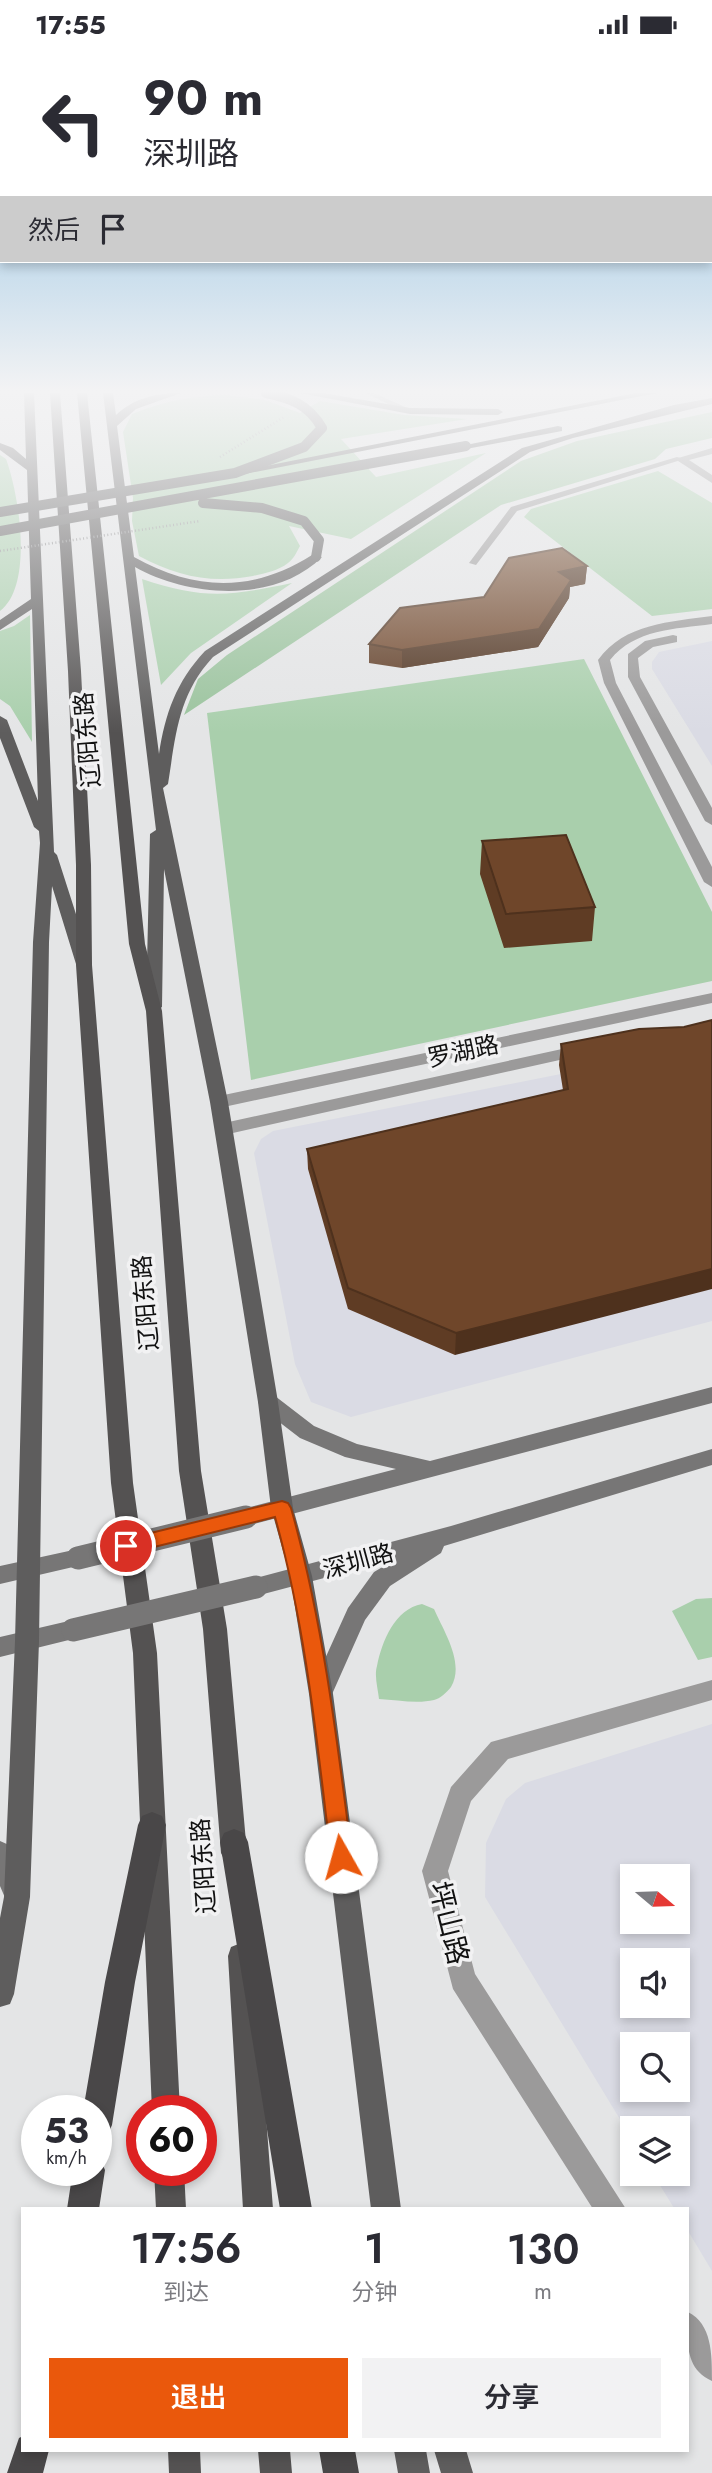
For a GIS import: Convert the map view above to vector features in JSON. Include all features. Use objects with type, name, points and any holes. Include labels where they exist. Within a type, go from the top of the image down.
[{"type":"highway","name":"辽阳东路","points":[[65,506],[78,724],[86,924],[84,965],[122,1483],[145,1653],[165,2095]]},
{"type":"highway","name":"辽阳东路","points":[[94,506],[137,944],[154,1011],[190,1471],[215,1629],[234,1842],[258,2207]]},
{"type":"highway","points":[[101,2095],[120,1982],[152,1825]]},
{"type":"highway","points":[[234,1842],[296,2207]]},
{"type":"highway","points":[[83,2207],[87,2186]]},
{"type":"highway","points":[[170,2186],[171,2207]]},
{"type":"highway","points":[[25,2473],[30,2452]]},
{"type":"highway","points":[[184,2452],[185,2473]]},
{"type":"highway","points":[[274,2452],[276,2473]]},
{"type":"highway","points":[[337,2452],[341,2473]]},
{"type":"main road","name":"辽阳东路","points":[[0,1994],[17,1897],[30,1569],[40,956],[47,843],[34,506]]},
{"type":"main road","points":[[0,512],[35,506]]},
{"type":"main road","points":[[123,506],[158,804],[224,1129],[268,1402],[282,1508],[301,1576],[321,1694],[386,2207]]},
{"type":"main road","points":[[0,531],[144,506]]},
{"type":"main road","points":[[129,559],[150,573],[173,581],[228,587],[279,579],[302,568],[316,557],[319,540],[304,521],[262,508],[238,506]]},
{"type":"main road","points":[[154,1011],[158,804],[175,702],[193,669],[209,654],[436,506]]},
{"type":"main road","points":[[0,626],[37,600]]},
{"type":"main road","points":[[0,720],[47,843],[84,965]]},
{"type":"main road","points":[[0,1575],[282,1508],[712,1395]]},
{"type":"main road","points":[[268,1402],[307,1432],[342,1446],[431,1469]]},
{"type":"main road","name":"深圳路","points":[[0,1647],[301,1576],[451,1535],[712,1457]]},
{"type":"main road","points":[[321,1694],[356,1615],[382,1579],[451,1535]]},
{"type":"main road","points":[[0,1853],[17,1897]]},
{"type":"main road","points":[[410,2452],[414,2473]]},
{"type":"main road","points":[[451,2452],[457,2473]]},
{"type":"street","points":[[712,620],[655,629],[629,637],[613,646],[604,660],[610,683],[712,882]]},
{"type":"street","points":[[712,632],[649,644],[632,657],[634,677],[712,821]]},
{"type":"street","points":[[219,1102],[712,998]]},
{"type":"street","name":"罗湖路","points":[[224,1129],[604,1045]]},
{"type":"street","name":"坪山路","points":[[610,2207],[463,1980],[435,1871],[460,1795],[500,1750],[712,1690]]},
{"type":"street","points":[[689,2330],[712,2365]]},
{"type":"lane","points":[[473,563],[514,509],[524,506]]},
{"type":"path","points":[[0,551],[200,521]]},
{"type":"shaded area","points":[[712,641],[712,766],[652,669],[652,662],[659,652]]},
{"type":"shaded area","points":[[712,1044],[712,1321],[351,1417],[311,1402],[295,1364],[254,1153],[261,1139],[273,1131]]},
{"type":"shaded area","points":[[712,1724],[712,2271],[689,2233],[689,2207],[673,2207],[660,2186],[690,2186],[690,2116],[620,2116],[620,2119],[485,1897],[486,1843],[506,1799],[525,1783]]},
{"type":"green space","points":[[0,506],[17,506],[21,538],[17,581],[11,598],[0,611]]},
{"type":"green space","points":[[133,506],[403,506],[351,539],[289,526],[300,546],[288,563],[262,574],[223,579],[194,577],[167,569],[139,556],[132,521]]},
{"type":"green space","points":[[453,506],[499,506],[184,715],[198,679],[227,655]]},
{"type":"green space","points":[[541,506],[712,506],[712,609],[652,616],[524,517],[531,509]]},
{"type":"green space","points":[[142,579],[183,590],[217,594],[292,583],[191,653],[161,685]]},
{"type":"green space","points":[[30,615],[32,742],[10,706],[0,699],[0,631],[14,626]]},
{"type":"green space","points":[[584,659],[712,912],[712,981],[251,1080],[207,713]]},
{"type":"green space","points":[[712,1598],[712,1657],[698,1660],[672,1611],[696,1599]]},
{"type":"green space","points":[[422,1604],[434,1609],[452,1648],[456,1668],[451,1687],[439,1698],[428,1701],[379,1699],[376,1670],[386,1637],[404,1612]]},
{"type":"building","points":[[562,548],[587,566],[559,572],[571,580],[539,629],[402,650],[369,644],[400,608],[484,597],[509,558]]},
{"type":"building","points":[[566,835],[595,907],[506,914],[482,841]]},
{"type":"building","points":[[712,1020],[712,1269],[456,1333],[348,1288],[307,1149],[568,1089],[561,1044],[639,1029],[684,1027]]},
{"type":"route","points":[[126,1546],[282,1508],[301,1576],[321,1694],[341,1857]]}]
